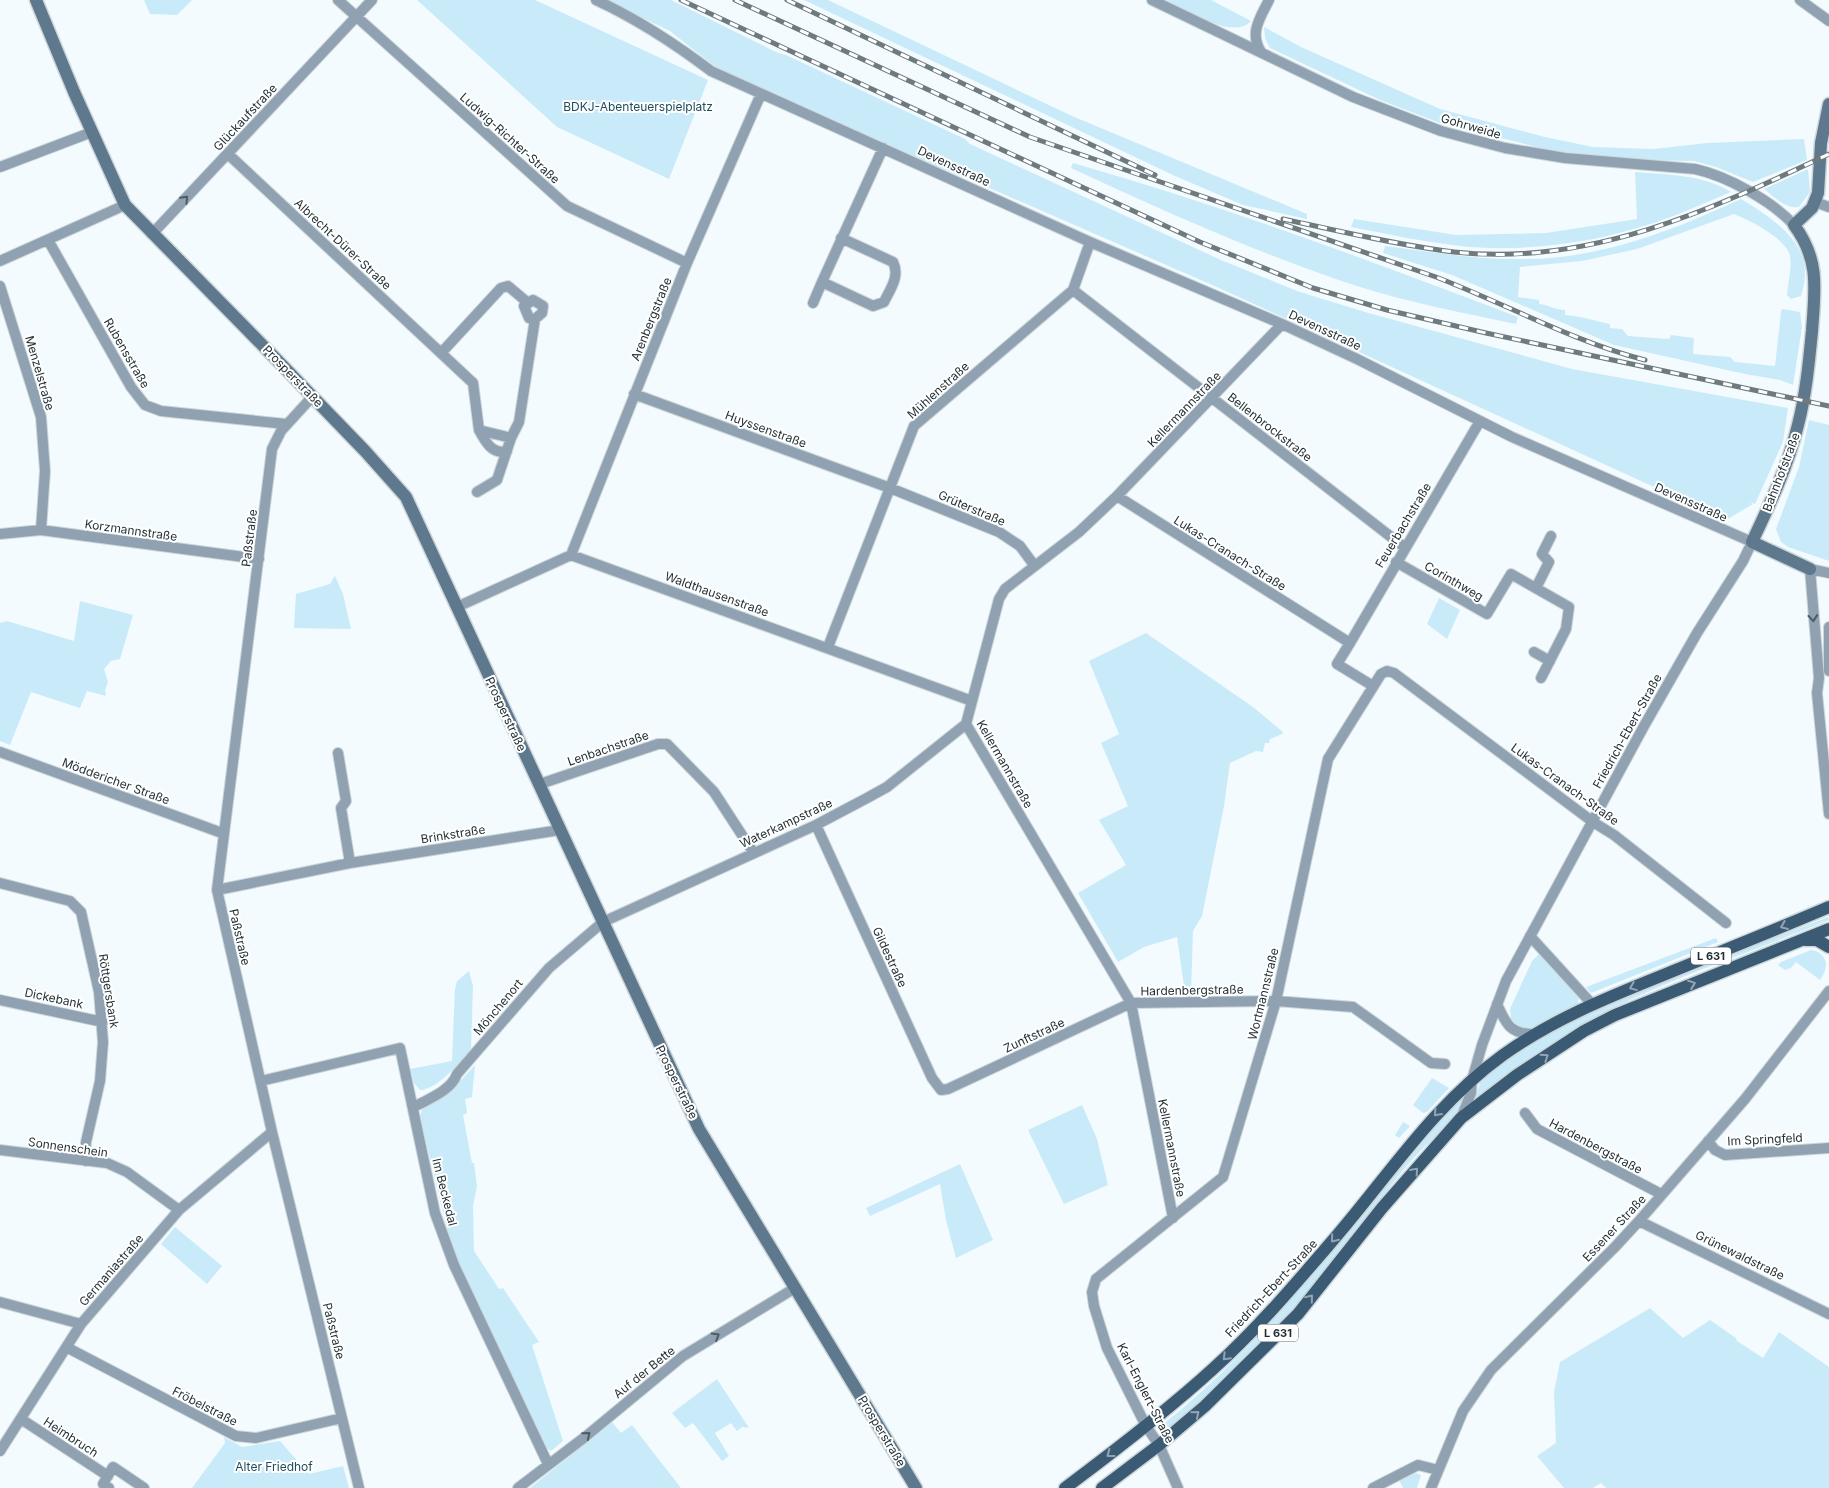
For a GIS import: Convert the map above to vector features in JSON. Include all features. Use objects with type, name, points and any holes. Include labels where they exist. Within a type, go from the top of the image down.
[{"type":"main road","name":"Prosperstraße","points":[[36,0],[125,205],[313,396],[406,497],[700,1129],[915,1486]]},
{"type":"main road","points":[[1794,225],[1815,202],[1819,185],[1822,136],[1829,104]]},
{"type":"main road","name":"Bahnhofstraße","points":[[1752,542],[1788,460],[1798,426],[1806,386],[1814,309],[1814,267],[1811,253],[1794,225]]},
{"type":"main road","points":[[1752,542],[1810,569]]},
{"type":"main road","name":"L 631","points":[[1472,1080],[1534,1034],[1592,1004],[1829,907]]},
{"type":"main road","name":"L 631","points":[[1805,940],[1829,929]]},
{"type":"main road","points":[[1805,940],[1817,940],[1829,947]]},
{"type":"main road","name":"Friedrich-Ebert-Straße","points":[[1102,1488],[1159,1445],[1205,1406],[1298,1314],[1382,1208],[1461,1118],[1507,1083],[1584,1031],[1615,1015],[1805,940]]},
{"type":"main road","name":"Friedrich-Ebert-Straße","points":[[1065,1488],[1146,1426],[1215,1368],[1260,1322],[1330,1244],[1414,1139],[1446,1104],[1472,1080]]},
{"type":"street","name":"Ludwig-Richter-Straße","points":[[338,0],[567,206],[687,262]]},
{"type":"street","name":"Glückaufstraße","points":[[152,234],[372,0]]},
{"type":"street","name":"Devensstraße","points":[[596,0],[628,15],[677,45],[710,71],[1090,242],[1282,324],[1357,359],[1512,437],[1752,542]]},
{"type":"street","name":"Gohrweide","points":[[1152,0],[1353,97],[1450,134],[1505,148],[1565,158],[1696,169],[1710,172],[1776,209],[1794,225]]},
{"type":"street","points":[[1261,52],[1256,43],[1254,32],[1268,0]]},
{"type":"street","points":[[1800,0],[1829,21]]},
{"type":"street","name":"Arenbergstraße","points":[[571,555],[687,262],[761,94]]},
{"type":"street","points":[[0,167],[92,132]]},
{"type":"street","points":[[813,303],[883,148]]},
{"type":"street","name":"Albrecht-Dürer-Straße","points":[[228,154],[473,383],[479,430],[493,450],[500,453],[507,452]]},
{"type":"street","points":[[1815,202],[1829,207]]},
{"type":"street","points":[[0,261],[125,205]]},
{"type":"street","points":[[822,282],[873,306],[884,302],[895,278],[896,269],[893,262],[841,238]]},
{"type":"street","name":"Rubensstraße","points":[[48,240],[131,387],[145,405],[161,410],[286,424]]},
{"type":"street","name":"Mühlenstraße","points":[[828,647],[914,426],[1073,290],[1090,242]]},
{"type":"street","name":"Menzelstraße","points":[[0,286],[41,418],[45,471],[41,530]]},
{"type":"street","points":[[442,352],[501,288],[508,286],[527,302]]},
{"type":"street","name":"Bellenbrockstraße","points":[[1073,290],[1404,547]]},
{"type":"street","points":[[477,492],[497,480],[511,438],[519,422],[535,319],[542,313],[543,306],[533,300],[527,302],[524,306],[525,313],[529,318],[535,319]]},
{"type":"street","name":"Kellermannstraße","points":[[1173,1218],[1131,1003],[966,724],[1001,594],[1034,565],[1078,532],[1117,496],[1282,324]]},
{"type":"street","name":"Huyssenstraße","points":[[634,394],[890,488]]},
{"type":"street","name":"Paßstraße","points":[[313,396],[286,424],[272,449],[222,833],[217,890],[272,1132],[359,1488]]},
{"type":"street","name":"Feuerbachstraße","points":[[1350,643],[1404,547],[1480,421]]},
{"type":"street","points":[[479,430],[511,438]]},
{"type":"street","name":"Grüterstraße","points":[[890,488],[999,532],[1020,546],[1034,565]]},
{"type":"street","name":"Lukas-Cranach-Straße","points":[[1117,496],[1350,643]]},
{"type":"street","name":"Korzmannstraße","points":[[0,534],[41,530],[259,559]]},
{"type":"street","points":[[1536,588],[1549,562],[1542,554],[1551,536]]},
{"type":"street","name":"Friedrich-Ebert-Straße","points":[[1461,1118],[1471,1093],[1472,1080],[1497,1004],[1530,936],[1644,726],[1697,633],[1743,561],[1752,542]]},
{"type":"street","points":[[457,607],[571,555]]},
{"type":"street","name":"Waldthausenstraße","points":[[571,555],[972,701]]},
{"type":"street","name":"Corinthweg","points":[[1396,562],[1487,614],[1511,574],[1569,607],[1566,629],[1541,678]]},
{"type":"street","points":[[1829,573],[1810,569],[1819,678],[1817,693],[1829,814]]},
{"type":"street","points":[[1829,627],[1829,671]]},
{"type":"street","points":[[1350,643],[1337,664],[1373,686]]},
{"type":"street","points":[[1534,652],[1550,661]]},
{"type":"street","name":"Lukas-Cranach-Straße","points":[[1387,671],[1394,673],[1410,684],[1593,822],[1614,835],[1726,923]]},
{"type":"street","name":"Wortmannstraße","points":[[1096,1279],[1223,1177],[1276,1001],[1328,759],[1381,674],[1387,671]]},
{"type":"street","name":"Waterkampstraße","points":[[603,922],[753,852],[816,825],[887,787],[966,724]]},
{"type":"street","name":"Lenbachstraße","points":[[540,784],[658,744],[667,744],[714,792],[753,852]]},
{"type":"street","name":"Möddericher Straße","points":[[0,752],[222,833]]},
{"type":"street","points":[[338,753],[346,801],[341,808],[350,863]]},
{"type":"street","name":"Gildestraße","points":[[816,825],[932,1078],[939,1089],[948,1089]]},
{"type":"street","name":"Brinkstraße","points":[[217,890],[350,863],[560,830]]},
{"type":"street","name":"Röttgersbank","points":[[0,883],[70,902],[81,912],[99,992],[103,1022],[100,1082],[86,1142],[85,1161]]},
{"type":"street","name":"Mönchenort","points":[[414,1107],[442,1091],[454,1081],[457,1074],[549,968],[603,922]]},
{"type":"street","points":[[1530,936],[1592,1004]]},
{"type":"street","name":"Essener Straße","points":[[1431,1488],[1463,1411],[1491,1370],[1639,1220],[1745,1099],[1829,991]]},
{"type":"street","name":"Dickebank","points":[[0,1000],[103,1022]]},
{"type":"street","name":"Hardenbergstraße","points":[[1131,1003],[1276,1001],[1353,1007],[1431,1063],[1445,1064]]},
{"type":"street","name":"Zunftstraße","points":[[948,1089],[1131,1003]]},
{"type":"street","points":[[1497,1004],[1509,1027],[1521,1034],[1534,1034]]},
{"type":"street","name":"Im Beckedal","points":[[261,1081],[400,1048],[436,1213],[454,1265],[548,1464]]},
{"type":"street","name":"Hardenbergstraße","points":[[1525,1113],[1537,1129],[1661,1194]]},
{"type":"street","name":"Germaniastraße","points":[[0,1451],[82,1324],[180,1210],[272,1132]]},
{"type":"street","name":"Im Springfeld","points":[[1708,1141],[1715,1150],[1726,1156],[1829,1148]]},
{"type":"street","name":"Sonnenschein","points":[[0,1150],[107,1163],[127,1172],[180,1210]]},
{"type":"street","name":"Grünewaldstraße","points":[[1639,1220],[1829,1314]]},
{"type":"street","name":"Karl-Englert-Straße","points":[[1096,1279],[1092,1292],[1094,1306],[1107,1348],[1146,1426],[1159,1445],[1178,1488]]},
{"type":"street","name":"Auf der Bette","points":[[518,1488],[683,1356],[795,1288]]},
{"type":"street","points":[[0,1302],[82,1324]]},
{"type":"street","name":"Fröbelstraße","points":[[68,1348],[236,1436],[256,1438],[342,1418]]},
{"type":"street","name":"Heimbruch","points":[[21,1419],[108,1476]]},
{"type":"street","points":[[1372,1488],[1418,1465],[1438,1470]]},
{"type":"street","points":[[109,1488],[103,1484],[113,1467],[144,1488]]},
{"type":"green space","points":[[144,0],[192,0],[177,15],[150,14]]},
{"type":"green space","name":"BDKJ-Abenteuerspielplatz","points":[[417,0],[535,0],[708,80],[669,179],[557,127]]},
{"type":"green space","points":[[605,0],[671,0],[778,53],[786,55],[965,139],[970,144],[1221,260],[1297,291],[1365,312],[1572,369],[1788,408],[1783,442],[1755,504],[1748,501],[1753,504],[1726,520],[1219,288],[985,186],[882,145],[772,96],[713,65],[670,31]]},
{"type":"green space","points":[[804,0],[828,0],[1072,116],[1307,214],[1307,219],[1243,205],[1175,176]]},
{"type":"green space","points":[[1166,0],[1211,0],[1251,21],[1243,26],[1233,28],[1222,26]]},
{"type":"green space","points":[[1264,27],[1301,47],[1440,109],[1545,137],[1593,147],[1654,149],[1707,143],[1804,139],[1807,160],[1753,182],[1716,167],[1694,161],[1641,160],[1537,149],[1533,146],[1440,123],[1380,100],[1270,48],[1265,38]]},
{"type":"green space","points":[[1073,163],[1186,197],[1352,255],[1518,317],[1516,324],[1399,298],[1323,275],[1250,247],[1142,201],[1071,168]]},
{"type":"green space","points":[[1808,169],[1810,192],[1799,207],[1785,204],[1764,189]]},
{"type":"green space","points":[[1635,172],[1697,179],[1720,186],[1731,192],[1681,213],[1643,226],[1589,240],[1546,246],[1480,248],[1419,240],[1351,227],[1354,219],[1456,235],[1546,233],[1637,219]]},
{"type":"green space","points":[[1741,199],[1780,226],[1791,237],[1804,263],[1805,279],[1801,296],[1791,299],[1787,295],[1791,265],[1787,249],[1766,230],[1734,214],[1637,249],[1582,261],[1520,267],[1518,297],[1539,300],[1539,304],[1565,310],[1565,315],[1610,324],[1610,328],[1622,329],[1628,336],[1669,339],[1671,335],[1694,338],[1693,354],[1730,357],[1735,362],[1775,366],[1782,309],[1800,312],[1802,327],[1793,385],[1780,380],[1614,345],[1452,275],[1383,253],[1385,246],[1455,255],[1507,259],[1553,258],[1581,254],[1636,241],[1663,232]]},
{"type":"green space","points":[[1809,420],[1829,425],[1829,561],[1788,547],[1781,542],[1776,529],[1799,467]]},
{"type":"green space","points":[[335,576],[343,594],[351,629],[294,628],[296,594],[330,584]]},
{"type":"green space","points":[[1439,598],[1460,610],[1447,639],[1427,624]]},
{"type":"green space","points":[[80,601],[133,615],[120,659],[111,661],[104,669],[108,682],[105,690],[106,696],[87,691],[80,708],[31,692],[10,745],[0,741],[0,623],[7,621],[74,641]]},
{"type":"green space","points":[[1146,633],[1253,707],[1283,732],[1270,739],[1269,743],[1265,743],[1263,752],[1256,751],[1230,763],[1224,806],[1202,916],[1193,931],[1191,993],[1185,993],[1177,937],[1144,947],[1118,962],[1078,893],[1126,865],[1099,820],[1128,806],[1101,743],[1119,734],[1089,661]]},
{"type":"green space","points":[[1828,917],[1829,920],[1691,974],[1613,1008],[1560,1039],[1509,1074],[1477,1099],[1475,1098],[1481,1080],[1520,1050],[1559,1026],[1645,988]]},
{"type":"green space","points":[[1716,938],[1718,942],[1591,993],[1586,987]]},
{"type":"green space","points":[[1811,950],[1821,954],[1826,962],[1825,971],[1820,980],[1796,962],[1791,968],[1785,970],[1778,965],[1781,962]]},
{"type":"green space","points":[[1539,954],[1579,995],[1578,1004],[1534,1028],[1519,1028],[1511,1018],[1510,1009],[1532,961]]},
{"type":"green space","points":[[469,971],[473,986],[471,1050],[441,1081],[427,1089],[420,1090],[414,1083],[410,1069],[452,1061],[455,989],[457,981]]},
{"type":"green space","points":[[475,1065],[472,1097],[465,1099],[467,1113],[463,1115],[472,1163],[474,1163],[477,1186],[473,1206],[474,1251],[499,1289],[503,1288],[539,1342],[532,1345],[563,1441],[551,1451],[545,1447],[459,1266],[450,1241],[420,1117],[422,1109],[455,1087]]},
{"type":"green space","points":[[1432,1078],[1449,1088],[1427,1112],[1423,1113],[1413,1105]]},
{"type":"green space","points":[[1464,1096],[1458,1111],[1451,1120],[1401,1173],[1329,1269],[1292,1312],[1212,1391],[1170,1428],[1163,1428],[1166,1422],[1242,1352],[1289,1302],[1421,1141]]},
{"type":"green space","points":[[1082,1105],[1097,1139],[1108,1185],[1064,1204],[1028,1130]]},
{"type":"green space","points":[[1403,1122],[1410,1126],[1399,1138],[1395,1135]]},
{"type":"green space","points":[[960,1164],[993,1240],[956,1258],[946,1220],[940,1184],[870,1216],[866,1208]]},
{"type":"green space","points":[[175,1227],[222,1266],[207,1284],[161,1244]]},
{"type":"green space","points":[[1650,1308],[1683,1338],[1710,1320],[1763,1358],[1779,1332],[1829,1367],[1829,1488],[1606,1488],[1601,1483],[1593,1488],[1564,1488],[1537,1456],[1556,1443],[1554,1392],[1560,1362]]},
{"type":"green space","points":[[717,1379],[749,1428],[742,1427],[737,1431],[731,1423],[715,1433],[729,1456],[722,1461],[693,1423],[685,1428],[672,1413]]},
{"type":"green space","points":[[612,1422],[621,1433],[632,1425],[681,1488],[530,1488]]},
{"type":"green space","name":"Alter Friedhof","points":[[224,1437],[242,1447],[280,1441],[309,1474],[343,1466],[349,1488],[192,1488],[225,1443]]},
{"type":"green space","points":[[1416,1473],[1421,1475],[1417,1488],[1403,1488],[1399,1480]]},
{"type":"railway","points":[[681,0],[1200,242],[1313,288],[1387,310],[1486,333],[1829,406]]},
{"type":"railway","points":[[735,0],[1030,137],[1436,277],[1565,333],[1645,360]]},
{"type":"railway","points":[[787,0],[1155,175]]},
{"type":"railway","points":[[1283,219],[1390,242],[1454,252],[1504,254],[1553,251],[1648,230],[1694,214],[1829,154]]}]
